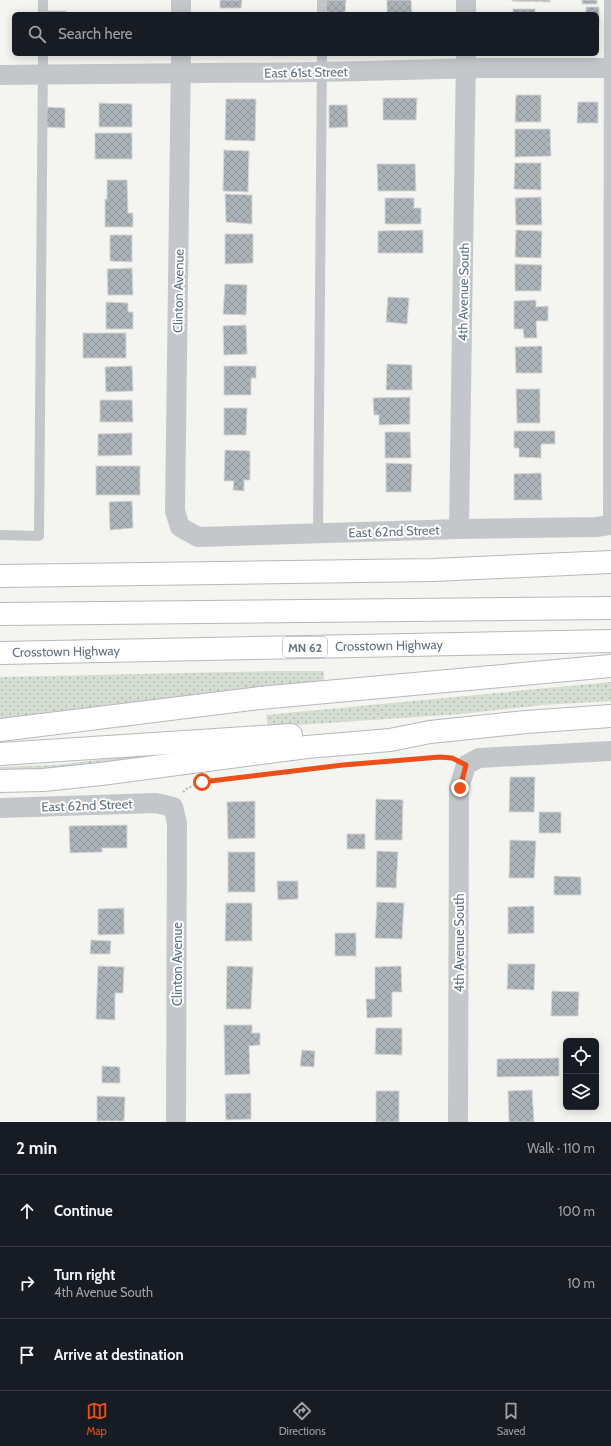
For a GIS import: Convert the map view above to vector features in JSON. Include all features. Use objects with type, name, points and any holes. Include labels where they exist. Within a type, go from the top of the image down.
[{"type":"highway","points":[[0,576],[433,570],[611,562]]},
{"type":"highway","points":[[0,614],[611,608]]},
{"type":"highway","name":"Crosstown Highway","points":[[0,653],[611,641]]},
{"type":"highway","points":[[0,730],[260,698],[611,666]]},
{"type":"highway","points":[[0,781],[43,780],[101,774],[308,747],[390,740],[430,732],[526,722],[611,716]]},
{"type":"highway","points":[[0,754],[390,729],[430,732]]},
{"type":"street","points":[[181,0],[181,12]]},
{"type":"street","points":[[466,0],[466,12]]},
{"type":"street","name":"Clinton Avenue","points":[[180,527],[175,511],[181,56]]},
{"type":"street","name":"East 61st Street","points":[[0,75],[180,74],[322,63],[465,62],[609,68]]},
{"type":"street","name":"4th Avenue South","points":[[460,529],[465,62]]},
{"type":"street","name":"East 62nd Street","points":[[180,527],[198,537],[460,529],[596,527],[610,525]]},
{"type":"street","points":[[466,765],[479,758],[611,751]]},
{"type":"street","name":"4th Avenue South","points":[[458,1122],[460,788],[466,765]]},
{"type":"street","name":"East 62nd Street","points":[[0,808],[156,803],[174,807]]},
{"type":"street","name":"Clinton Avenue","points":[[174,807],[177,822],[176,1122]]},
{"type":"lane","points":[[43,0],[43,12]]},
{"type":"lane","points":[[322,0],[322,12]]},
{"type":"lane","points":[[609,0],[610,525]]},
{"type":"lane","points":[[0,535],[39,536],[42,56]]},
{"type":"lane","points":[[318,533],[322,63]]},
{"type":"path","points":[[399,760],[440,757],[452,758],[466,765]]},
{"type":"path","points":[[174,807],[178,796],[188,788],[202,782]]},
{"type":"shaded area","points":[[324,671],[324,681],[0,719],[0,677]]},
{"type":"shaded area","points":[[611,682],[611,701],[543,705],[461,714],[268,727],[266,715]]},
{"type":"shaded area","points":[[164,752],[164,758],[0,773],[0,767],[56,765]]},
{"type":"building","points":[[220,0],[242,0],[241,8],[220,8]]},
{"type":"building","points":[[325,0],[346,0],[345,12],[324,12]]},
{"type":"building","points":[[387,0],[411,0],[412,12],[387,12]]},
{"type":"building","points":[[550,0],[550,2],[512,1]]},
{"type":"building","points":[[582,0],[597,0],[597,4],[582,4]]},
{"type":"building","points":[[586,7],[599,7],[599,12],[586,12]]},
{"type":"building","points":[[513,9],[535,9],[535,12],[513,12]]},
{"type":"building","points":[[46,11],[66,11],[66,12]]},
{"type":"building","points":[[516,95],[541,95],[541,122],[515,122]]},
{"type":"building","points":[[383,98],[417,98],[416,120],[383,120]]},
{"type":"building","points":[[226,99],[256,99],[255,141],[225,140]]},
{"type":"building","points":[[578,102],[598,102],[598,123],[577,123]]},
{"type":"building","points":[[99,103],[132,104],[132,127],[99,127]]},
{"type":"building","points":[[329,105],[347,105],[348,127],[329,128]]},
{"type":"building","points":[[47,107],[65,108],[65,128],[46,127]]},
{"type":"building","points":[[515,129],[550,129],[551,156],[515,157]]},
{"type":"building","points":[[95,133],[132,133],[132,159],[95,159]]},
{"type":"building","points":[[224,150],[249,151],[248,192],[223,191]]},
{"type":"building","points":[[515,163],[541,163],[541,190],[514,189]]},
{"type":"building","points":[[377,164],[415,164],[416,191],[378,191]]},
{"type":"building","points":[[107,180],[127,180],[128,213],[133,213],[133,227],[105,227]]},
{"type":"building","points":[[225,194],[252,195],[252,224],[226,222]]},
{"type":"building","points":[[541,197],[542,225],[516,225],[515,198]]},
{"type":"building","points":[[385,198],[414,198],[414,208],[421,208],[421,224],[385,224]]},
{"type":"building","points":[[423,230],[423,253],[378,253],[378,231]]},
{"type":"building","points":[[516,230],[542,231],[541,258],[515,257]]},
{"type":"building","points":[[225,234],[253,234],[253,263],[225,264]]},
{"type":"building","points":[[110,235],[132,235],[132,262],[110,261]]},
{"type":"building","points":[[515,264],[542,265],[541,291],[515,291]]},
{"type":"building","points":[[132,268],[133,295],[108,295],[107,269]]},
{"type":"building","points":[[225,284],[247,285],[246,315],[223,314]]},
{"type":"building","points":[[388,297],[409,298],[407,324],[386,322]]},
{"type":"building","points":[[536,300],[536,307],[548,306],[548,321],[536,321],[537,338],[524,338],[523,329],[514,329],[514,301]]},
{"type":"building","points":[[106,302],[128,303],[128,312],[133,312],[133,329],[106,329]]},
{"type":"building","points":[[246,325],[247,354],[224,355],[223,326]]},
{"type":"building","points":[[83,333],[126,333],[126,358],[83,358]]},
{"type":"building","points":[[542,346],[542,373],[516,373],[515,347]]},
{"type":"building","points":[[387,364],[412,365],[412,390],[386,390]]},
{"type":"building","points":[[132,366],[133,391],[106,392],[105,367]]},
{"type":"building","points":[[224,366],[256,366],[256,378],[251,378],[251,395],[224,395]]},
{"type":"building","points":[[516,389],[540,389],[540,423],[517,423]]},
{"type":"building","points":[[410,397],[410,424],[379,425],[379,415],[374,415],[373,398]]},
{"type":"building","points":[[100,400],[132,400],[133,422],[100,422]]},
{"type":"building","points":[[224,408],[247,408],[246,435],[224,435]]},
{"type":"building","points":[[514,431],[555,431],[555,444],[541,444],[541,458],[519,457],[519,448],[514,448]]},
{"type":"building","points":[[385,432],[410,432],[411,458],[385,458]]},
{"type":"building","points":[[132,433],[132,455],[98,456],[98,434]]},
{"type":"building","points":[[225,450],[250,451],[250,480],[244,480],[244,491],[233,490],[234,481],[224,481]]},
{"type":"building","points":[[386,463],[412,464],[411,492],[386,492]]},
{"type":"building","points":[[96,466],[140,466],[140,495],[96,495]]},
{"type":"building","points":[[541,473],[542,500],[514,500],[514,474]]},
{"type":"building","points":[[132,501],[133,528],[110,530],[109,502]]},
{"type":"building","points":[[510,777],[535,777],[534,812],[509,812]]},
{"type":"building","points":[[376,799],[403,800],[402,840],[375,840]]},
{"type":"building","points":[[255,801],[255,838],[228,839],[227,802]]},
{"type":"building","points":[[539,812],[561,812],[561,833],[539,833]]},
{"type":"building","points":[[127,825],[127,848],[102,848],[102,852],[70,853],[69,826]]},
{"type":"building","points":[[347,834],[365,834],[365,849],[347,849]]},
{"type":"building","points":[[510,840],[536,841],[534,878],[509,878]]},
{"type":"building","points":[[377,851],[398,852],[396,888],[376,887]]},
{"type":"building","points":[[228,852],[255,852],[255,892],[228,892]]},
{"type":"building","points":[[554,876],[581,877],[581,895],[554,895]]},
{"type":"building","points":[[277,881],[298,881],[298,899],[278,900]]},
{"type":"building","points":[[377,902],[404,903],[402,939],[375,938]]},
{"type":"building","points":[[226,903],[252,903],[252,941],[225,941]]},
{"type":"building","points":[[534,906],[534,933],[508,934],[508,907]]},
{"type":"building","points":[[124,908],[124,934],[98,935],[98,909]]},
{"type":"building","points":[[335,933],[356,933],[356,956],[335,956]]},
{"type":"building","points":[[91,940],[111,941],[110,954],[90,954]]},
{"type":"building","points":[[508,964],[535,964],[534,990],[507,989]]},
{"type":"building","points":[[98,966],[124,967],[123,993],[115,993],[115,1020],[96,1019]]},
{"type":"building","points":[[227,966],[253,967],[251,1009],[226,1009]]},
{"type":"building","points":[[401,966],[402,992],[392,992],[392,1017],[367,1018],[366,999],[375,999],[375,967]]},
{"type":"building","points":[[552,991],[579,992],[578,1016],[551,1016]]},
{"type":"building","points":[[224,1025],[252,1025],[252,1033],[260,1033],[260,1045],[249,1046],[250,1074],[225,1075]]},
{"type":"building","points":[[376,1028],[402,1028],[402,1055],[375,1054]]},
{"type":"building","points":[[302,1050],[315,1051],[314,1067],[300,1066]]},
{"type":"building","points":[[559,1058],[559,1076],[497,1077],[497,1059]]},
{"type":"building","points":[[102,1066],[120,1067],[120,1083],[102,1083]]},
{"type":"building","points":[[532,1090],[534,1122],[509,1122],[508,1091]]},
{"type":"building","points":[[376,1091],[399,1091],[399,1122],[376,1122]]},
{"type":"building","points":[[251,1093],[251,1119],[226,1120],[225,1094]]},
{"type":"building","points":[[97,1096],[125,1097],[124,1121],[97,1121]]},
{"type":"route","points":[[202,782],[284,771],[392,760],[440,757],[452,758],[466,765],[460,788]]}]
